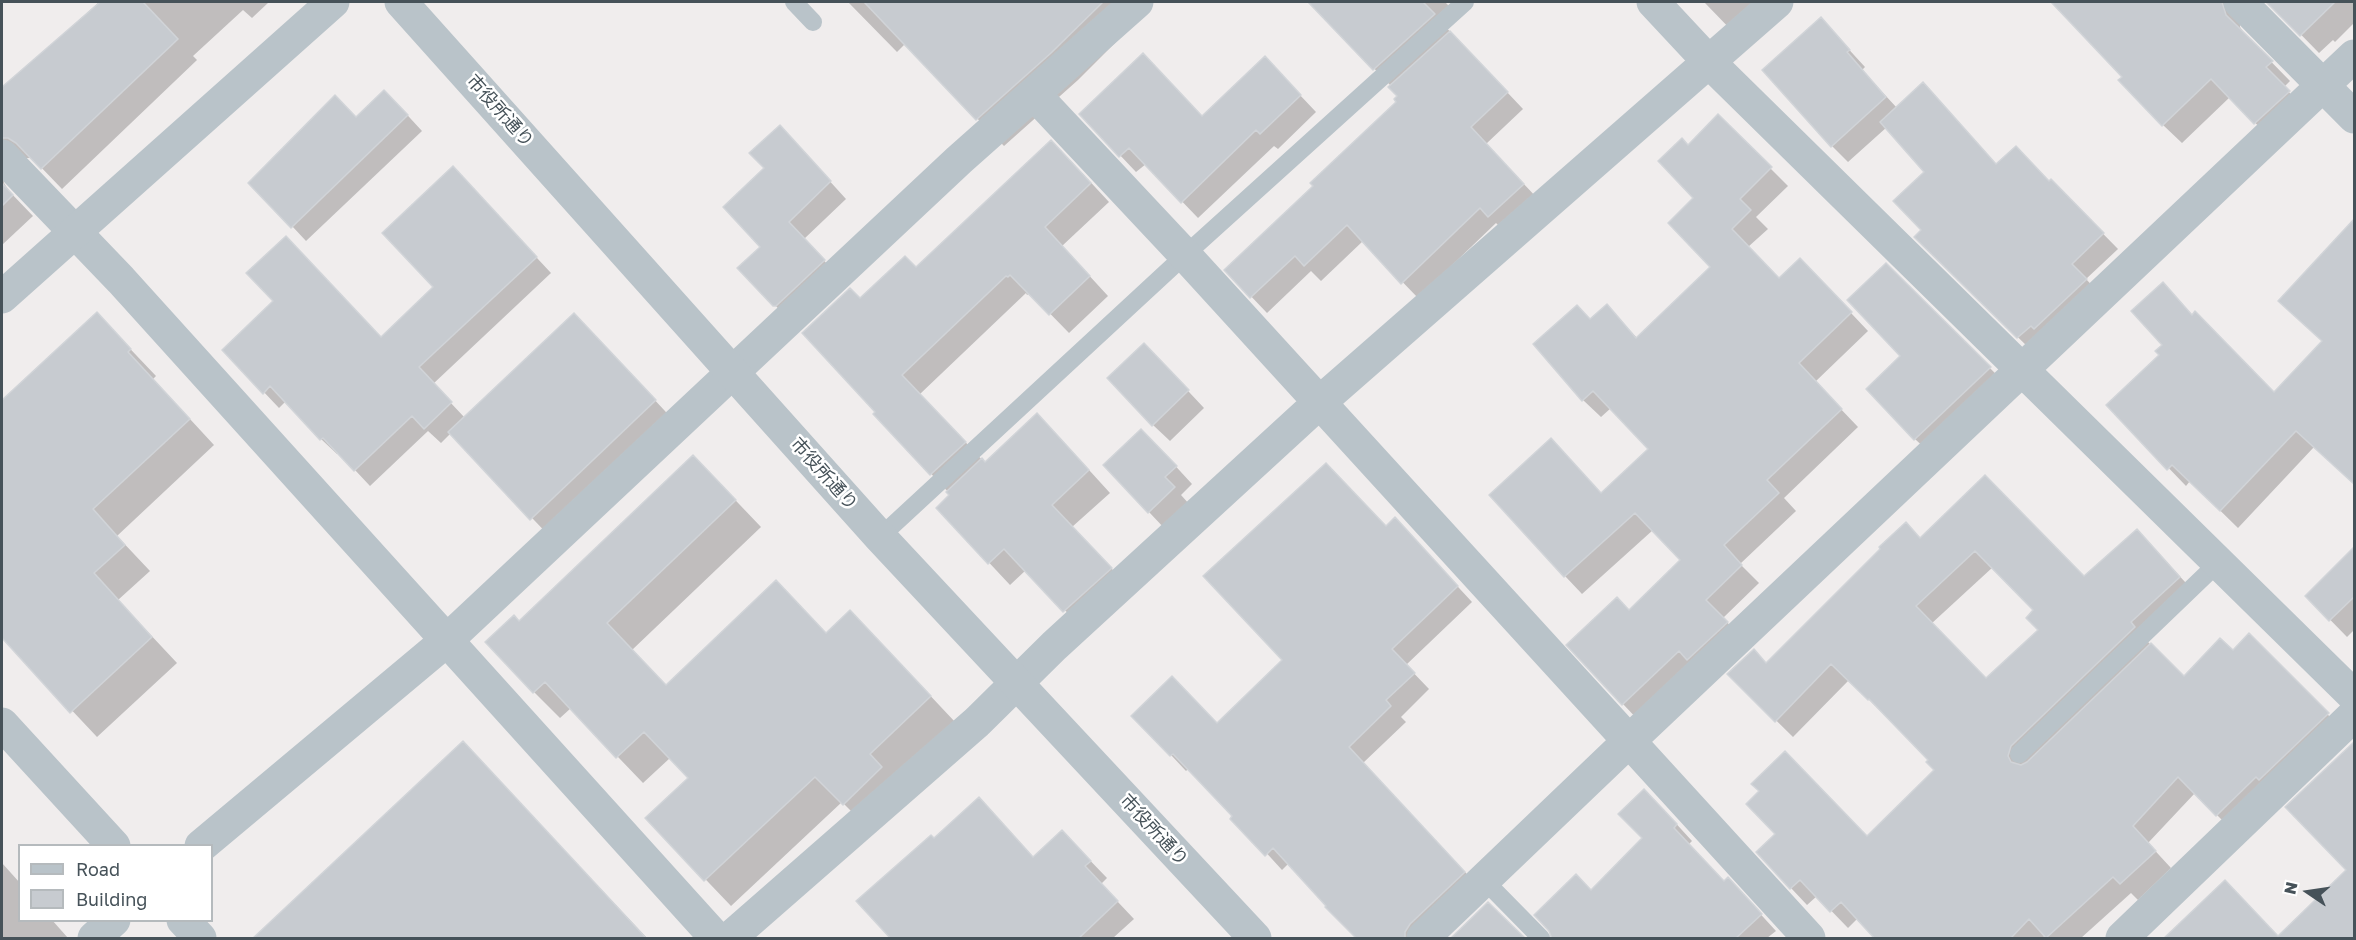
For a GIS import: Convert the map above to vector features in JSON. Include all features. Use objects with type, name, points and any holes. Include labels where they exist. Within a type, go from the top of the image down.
[{"type":"street","points":[[2,297],[333,2]]},
{"type":"street","name":"市役所通り","points":[[401,2],[880,537],[1255,939]]},
{"type":"street","points":[[203,844],[446,641],[959,159],[1137,2]]},
{"type":"street","points":[[1653,2],[1708,62],[2355,696]]},
{"type":"street","points":[[730,939],[1018,684],[1054,646],[1320,402],[1777,2]]},
{"type":"street","points":[[2240,2],[2355,117]]},
{"type":"street","points":[[1423,939],[1629,741],[2355,56]]},
{"type":"street","points":[[1034,94],[1320,402],[1809,939]]},
{"type":"street","points":[[2,156],[121,280],[716,939]]},
{"type":"street","points":[[2122,939],[2355,715]]},
{"type":"street","points":[[2,724],[112,844]]},
{"type":"street","points":[[94,939],[113,922]]},
{"type":"street","points":[[184,922],[200,939]]},
{"type":"lane","points":[[794,2],[813,21]]},
{"type":"lane","points":[[880,537],[1185,255],[1465,2]]},
{"type":"lane","points":[[2019,754],[2218,563]]},
{"type":"lane","points":[[1484,880],[1541,939]]},
{"type":"building","points":[[100,2],[143,2],[178,39],[41,169],[16,143],[8,138],[2,138],[2,87]]},
{"type":"building","points":[[864,2],[1103,2],[1051,53],[976,120]]},
{"type":"building","points":[[1308,2],[1423,2],[1435,14],[1373,70]]},
{"type":"building","points":[[2051,2],[2222,2],[2226,15],[2273,61],[2266,67],[2290,91],[2254,124],[2211,79],[2162,126],[2118,80],[2122,77]]},
{"type":"building","points":[[2266,2],[2335,2],[2300,36]]},
{"type":"building","points":[[1821,17],[1850,50],[1847,52],[1886,97],[1831,147],[1762,70]]},
{"type":"building","points":[[1450,31],[1508,92],[1471,127],[1524,184],[1488,217],[1480,208],[1401,284],[1347,225],[1304,266],[1295,256],[1250,298],[1224,270],[1313,186],[1310,183],[1396,102],[1394,99],[1397,96],[1388,87]]},
{"type":"building","points":[[1143,53],[1202,116],[1265,56],[1301,95],[1260,134],[1256,130],[1181,203],[1129,148],[1119,157],[1079,114]]},
{"type":"building","points":[[1923,82],[1996,164],[2016,146],[2104,233],[2072,264],[2087,279],[2034,329],[2031,326],[2017,338],[1914,237],[1921,230],[1893,201],[1924,172],[1880,122]]},
{"type":"building","points":[[384,90],[408,115],[291,228],[248,183],[335,95],[356,117]]},
{"type":"building","points":[[1718,114],[1772,167],[1740,199],[1751,210],[1732,229],[1779,278],[1800,258],[1852,312],[1799,363],[1842,409],[1767,480],[1779,493],[1724,545],[1742,565],[1706,600],[1728,622],[1687,660],[1679,651],[1622,705],[1566,645],[1617,597],[1629,610],[1680,560],[1635,513],[1564,577],[1489,495],[1551,438],[1601,493],[1648,449],[1593,391],[1582,401],[1533,344],[1577,305],[1590,319],[1607,304],[1636,338],[1710,267],[1668,223],[1693,198],[1658,161],[1682,138],[1688,145]]},
{"type":"building","points":[[780,125],[831,181],[789,222],[825,260],[776,306],[773,306],[737,268],[760,247],[723,207],[764,168],[749,153]]},
{"type":"building","points":[[1051,140],[1091,183],[1045,227],[1090,276],[1049,315],[1010,275],[1006,276],[902,375],[966,442],[930,475],[802,333],[850,288],[860,298],[905,256],[916,267]]},
{"type":"building","points":[[453,166],[537,257],[419,367],[452,402],[424,429],[412,416],[354,471],[323,438],[320,440],[270,386],[263,394],[222,350],[273,301],[246,273],[286,236],[381,337],[433,287],[382,233]]},
{"type":"building","points":[[2,183],[13,195],[2,206]]},
{"type":"building","points":[[2355,218],[2355,485],[2296,431],[2220,511],[2172,465],[2167,470],[2106,405],[2159,355],[2155,351],[2162,345],[2131,311],[2163,282],[2192,315],[2195,311],[2274,392],[2322,341],[2278,301]]},
{"type":"building","points":[[1886,263],[1991,367],[1914,440],[1866,389],[1900,356],[1847,300]]},
{"type":"building","points":[[97,312],[131,349],[128,352],[190,419],[93,509],[125,545],[94,573],[152,637],[70,713],[2,638],[2,400]]},
{"type":"building","points":[[574,313],[656,400],[530,520],[448,432]]},
{"type":"building","points":[[1144,343],[1189,390],[1152,426],[1107,378]]},
{"type":"building","points":[[1037,413],[1089,470],[1052,505],[1112,568],[1063,612],[1004,549],[988,564],[936,508],[949,495],[946,492],[982,458],[985,462]]},
{"type":"building","points":[[1141,429],[1177,466],[1165,477],[1175,487],[1148,513],[1103,465]]},
{"type":"building","points":[[693,455],[736,500],[607,623],[666,685],[776,580],[826,633],[850,610],[931,696],[870,754],[882,767],[843,805],[815,777],[704,881],[645,818],[688,778],[644,732],[616,758],[545,682],[533,693],[485,642],[514,615],[519,621]]},
{"type":"building","points":[[1326,463],[1386,526],[1395,517],[1458,586],[1392,649],[1415,673],[1386,700],[1391,706],[1349,747],[1465,872],[1410,924],[1405,932],[1405,939],[1357,939],[1325,907],[1273,848],[1265,856],[1230,819],[1232,816],[1173,754],[1170,756],[1131,716],[1172,676],[1217,723],[1282,660],[1203,576]]},
{"type":"building","points":[[1985,475],[2084,576],[2137,529],[2180,577],[2131,622],[2135,627],[2011,746],[2008,756],[2011,762],[2021,765],[2027,762],[2151,643],[2184,676],[2220,638],[2233,650],[2249,633],[2329,713],[2259,780],[2256,777],[2216,816],[2178,777],[2133,826],[2156,851],[2120,884],[2113,877],[2046,938],[2029,919],[2010,939],[1875,939],[1841,902],[1830,912],[1800,880],[1790,889],[1756,852],[1775,834],[1746,804],[1759,791],[1751,784],[1785,751],[1867,836],[1934,770],[1926,762],[1928,760],[1869,699],[1831,664],[1775,722],[1727,674],[1754,649],[1766,663],[1906,522],[1920,538]],"holes":[[[1975,551],[2033,610],[2026,618],[2038,630],[1986,678],[1916,606]]]},
{"type":"building","points":[[2355,546],[2355,596],[2329,621],[2305,596]]},
{"type":"building","points":[[463,741],[647,939],[252,939]]},
{"type":"building","points":[[2355,741],[2355,939],[2163,939],[2225,880],[2278,936],[2346,870],[2285,807]]},
{"type":"building","points":[[1644,789],[1677,824],[1674,828],[1724,881],[1728,877],[1762,914],[1735,939],[1552,939],[1549,931],[1534,915],[1576,874],[1591,890],[1642,838],[1618,814]]},
{"type":"building","points":[[979,797],[1033,857],[1062,830],[1091,861],[1085,866],[1118,901],[1078,939],[891,939],[856,901],[931,835],[934,838]]},
{"type":"building","points":[[1488,902],[1526,939],[1450,939]]}]
